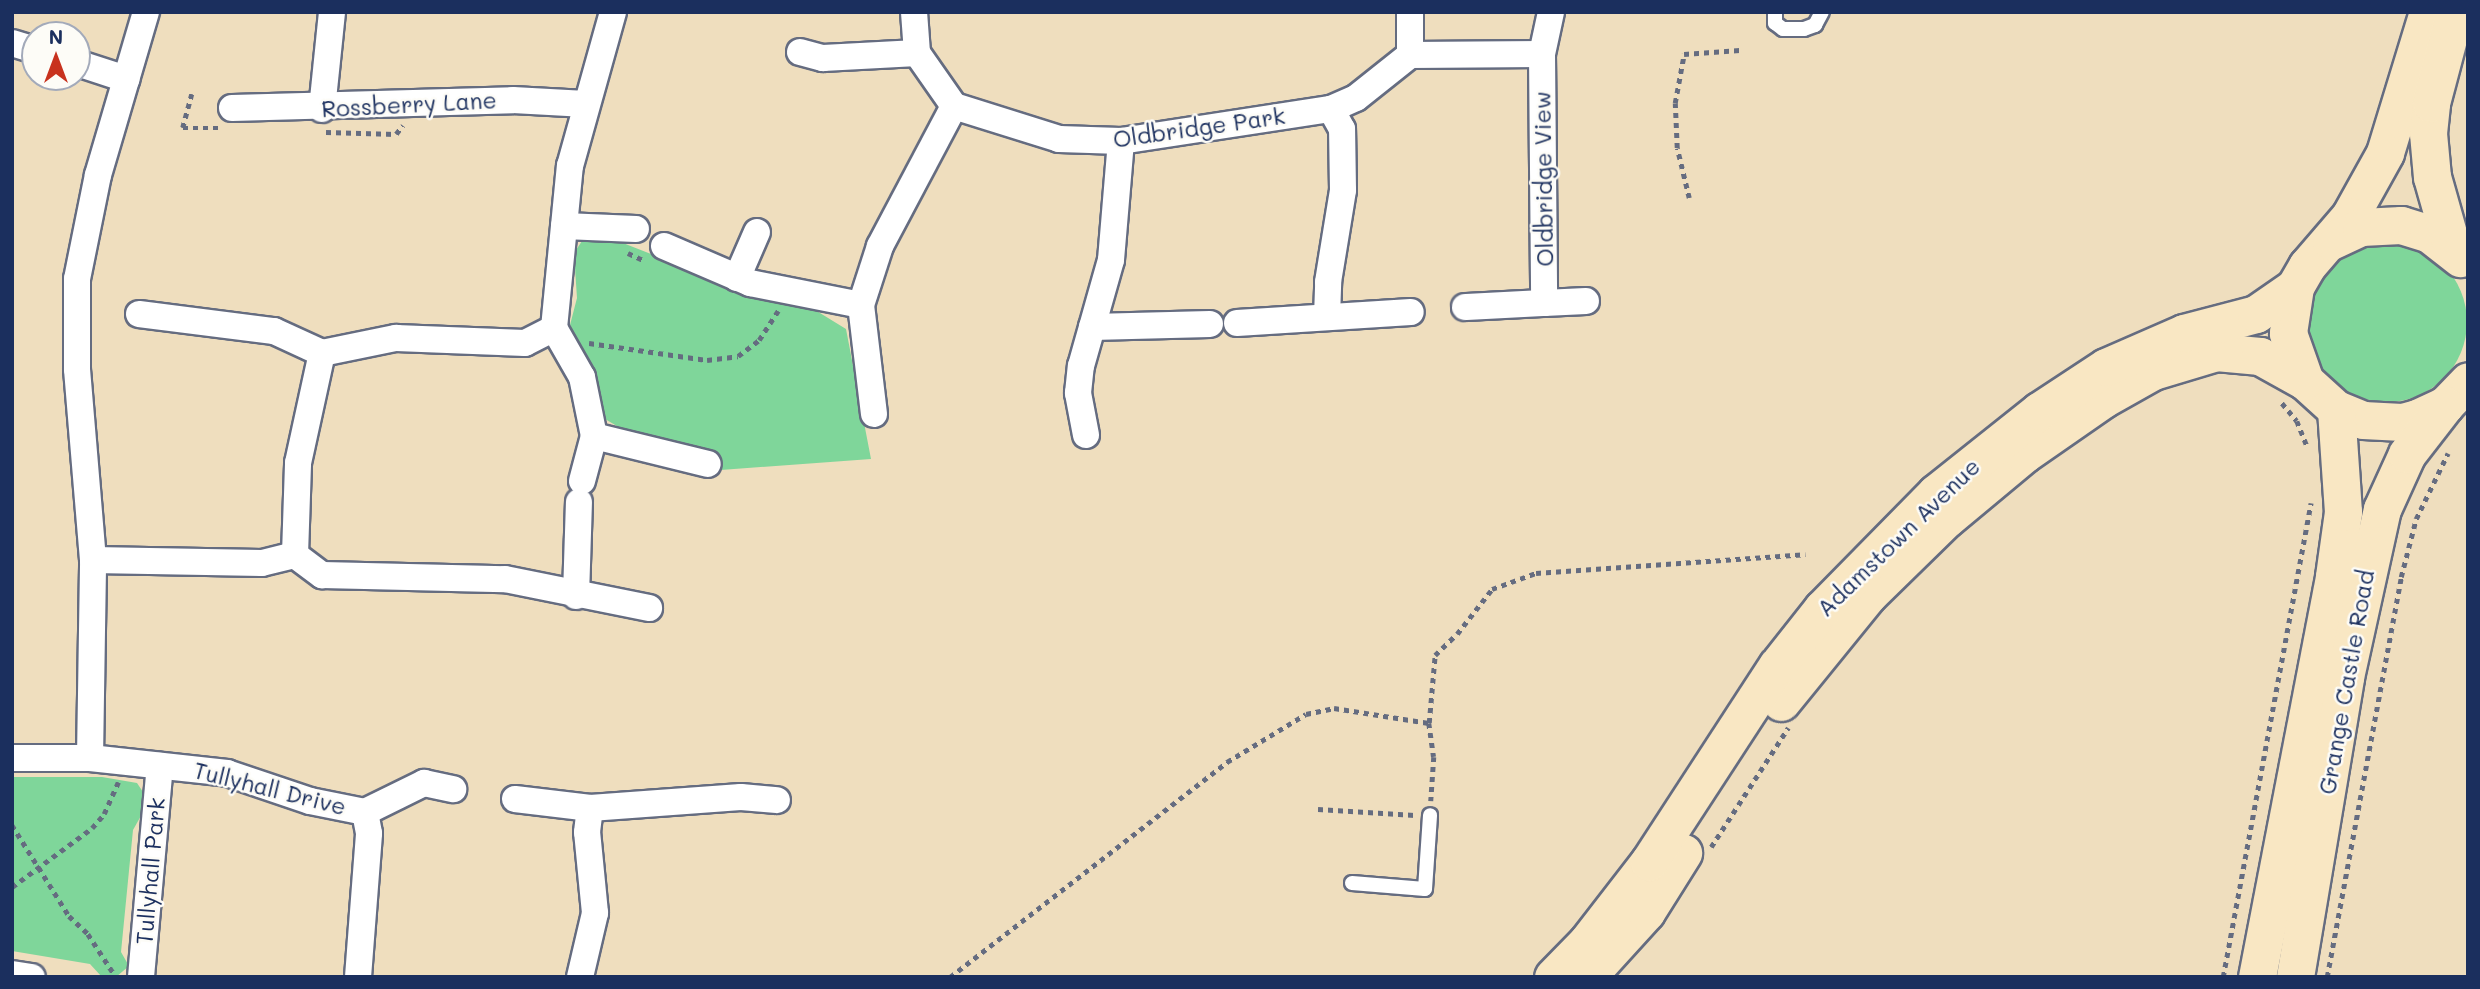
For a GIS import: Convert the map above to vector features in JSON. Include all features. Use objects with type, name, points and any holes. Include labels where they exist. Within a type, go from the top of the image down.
[{"type":"main road","name":"Grange Castle Road","points":[[2428,12],[2385,153],[2331,241],[2307,266],[2295,288],[2288,333],[2289,387],[2363,420],[2402,422],[2461,388]]},
{"type":"main road","name":"Grange Castle Road","points":[[2455,12],[2431,103],[2428,133],[2432,177],[2461,259]]},
{"type":"main road","name":"Grange Castle Road","points":[[2331,241],[2361,227],[2401,225],[2428,233],[2461,259]]},
{"type":"main road","name":"Adamstown Avenue","points":[[1553,977],[1587,942],[1649,862],[1807,628],[1936,493],[2039,411],[2106,367],[2183,333],[2256,314],[2295,288]]},
{"type":"main road","name":"Adamstown Avenue","points":[[1587,977],[1646,912],[1785,695],[1868,594],[1965,502],[2024,454],[2103,399],[2185,359],[2241,351],[2276,363],[2289,387]]},
{"type":"main road","name":"Grange Castle Road","points":[[2295,977],[2345,677],[2378,521],[2407,454],[2461,388]]},
{"type":"main road","name":"Grange Castle Road","points":[[2256,977],[2334,576],[2343,512],[2336,409]]},
{"type":"street","points":[[90,758],[93,560],[78,396],[77,279],[98,175],[146,12]]},
{"type":"street","points":[[321,118],[331,12]]},
{"type":"street","points":[[576,596],[580,491],[594,436],[582,377],[558,335],[564,226],[570,166],[613,12]]},
{"type":"street","points":[[874,414],[860,305],[880,246],[954,106],[917,53],[914,12]]},
{"type":"street","points":[[1410,12],[1410,55],[1542,54]]},
{"type":"street","name":"Oldbridge View","points":[[1544,303],[1542,54],[1551,12]]},
{"type":"street","points":[[800,52],[823,58],[917,53]]},
{"type":"street","name":"Oldbridge Park","points":[[954,106],[1059,139],[1121,141],[1331,109],[1356,98],[1410,55]]},
{"type":"street","points":[[91,68],[126,79]]},
{"type":"street","name":"Rossberry Lane","points":[[228,118],[321,118],[513,100],[586,104]]},
{"type":"street","points":[[1327,317],[1328,282],[1343,190],[1342,129],[1331,109]]},
{"type":"street","points":[[1086,435],[1078,393],[1092,327],[1111,260],[1121,141]]},
{"type":"street","points":[[564,226],[636,229]]},
{"type":"street","points":[[737,278],[757,232]]},
{"type":"street","points":[[664,246],[737,278],[860,305]]},
{"type":"street","points":[[1465,307],[1586,301]]},
{"type":"street","points":[[1237,323],[1411,312]]},
{"type":"street","points":[[139,314],[274,331],[323,353],[396,338],[525,343],[558,335]]},
{"type":"street","points":[[1092,327],[1210,324]]},
{"type":"street","points":[[295,555],[298,463],[323,353]]},
{"type":"street","points":[[594,436],[708,464]]},
{"type":"street","points":[[93,560],[262,563],[295,555],[323,575],[505,579],[576,596],[649,608]]},
{"type":"street","name":"Tullyhall Drive","points":[[12,758],[90,758],[227,773],[310,801],[365,812],[424,783],[453,789]]},
{"type":"street","name":"Tullyhall Park","points":[[141,977],[160,766]]},
{"type":"street","points":[[515,799],[590,808],[741,797],[777,800]]},
{"type":"street","points":[[580,977],[595,913],[587,832],[590,808]]},
{"type":"street","name":"Tullyhall Drive","points":[[358,977],[369,834],[365,812]]},
{"type":"street","points":[[12,974],[32,977]]},
{"type":"lane","points":[[1775,12],[1775,23],[1783,29],[1804,29],[1815,25],[1822,12]]},
{"type":"lane","points":[[1352,883],[1425,889],[1430,815]]},
{"type":"path","points":[[1689,198],[1677,148],[1675,103],[1684,54],[1740,50]]},
{"type":"path","points":[[192,94],[183,128],[228,118]]},
{"type":"path","points":[[321,118],[328,134],[396,134],[405,124],[418,122]]},
{"type":"path","points":[[558,335],[707,360],[738,356],[759,340],[774,320],[785,290]]},
{"type":"path","points":[[2289,387],[2297,421],[2309,452]]},
{"type":"path","points":[[2327,977],[2406,553],[2432,478],[2453,444]]},
{"type":"path","points":[[2223,977],[2312,495]]},
{"type":"path","points":[[1318,809],[1430,815],[1434,757],[1429,723],[1435,655],[1457,635],[1492,589],[1536,573],[1805,554]]},
{"type":"path","points":[[950,977],[1280,726],[1306,714],[1334,708],[1429,723]]},
{"type":"path","points":[[1709,851],[1790,724]]},
{"type":"path","points":[[12,887],[42,867],[104,814],[120,772]]},
{"type":"path","points":[[12,825],[42,867],[69,916],[88,934],[116,977]]},
{"type":"green space","points":[[605,236],[674,263],[802,302],[846,329],[871,459],[694,472],[600,416],[588,365],[570,325],[577,298],[574,253],[584,238]]},
{"type":"green space","points":[[2387,242],[2418,248],[2444,265],[2461,291],[2467,322],[2461,353],[2444,379],[2418,396],[2387,402],[2356,396],[2330,379],[2313,353],[2307,322],[2313,291],[2330,265],[2356,248]]},
{"type":"green space","points":[[12,777],[102,777],[137,783],[143,792],[142,814],[133,830],[121,952],[129,966],[116,977],[101,976],[90,964],[12,951]]}]
